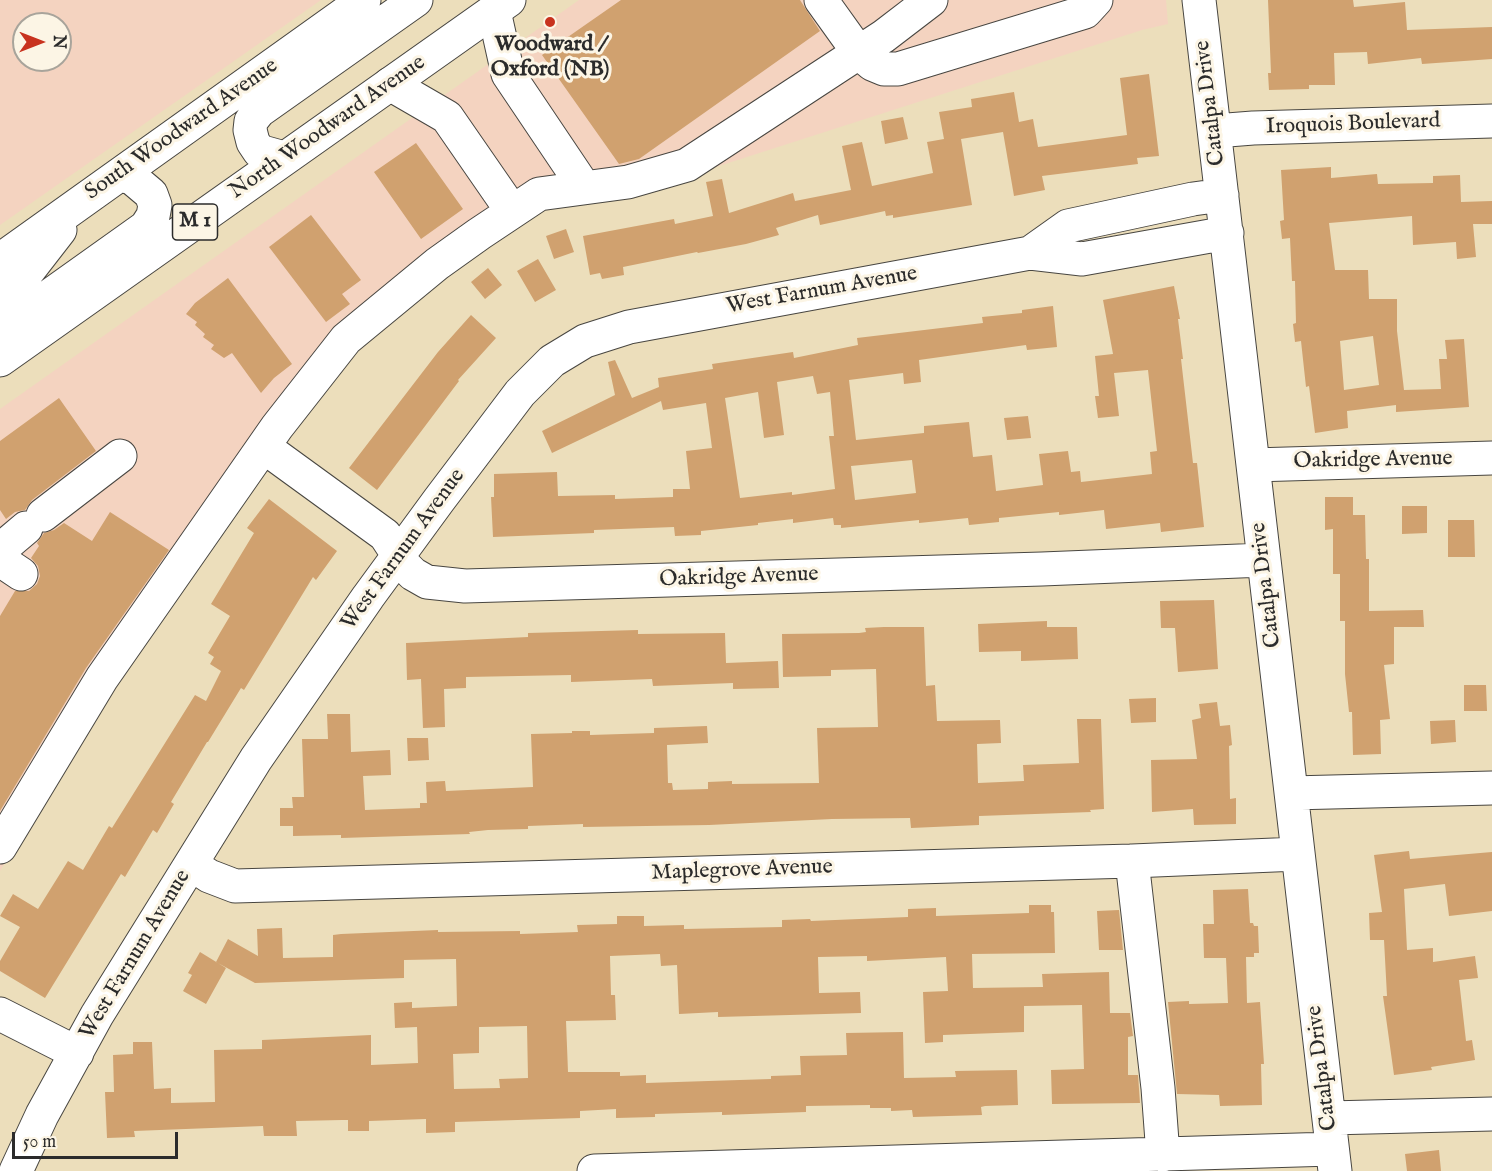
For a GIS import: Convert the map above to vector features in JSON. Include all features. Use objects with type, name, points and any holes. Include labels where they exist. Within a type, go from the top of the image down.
[{"type":"street","points":[[284,158],[259,151],[253,142],[250,130],[251,121],[259,111],[416,0]]},
{"type":"street","points":[[821,0],[859,53],[884,69],[898,69],[1085,12],[1096,0]]},
{"type":"street","name":"Catalpa Drive","points":[[1199,0],[1332,1146]]},
{"type":"street","name":"South Woodward Avenue","points":[[0,260],[118,176],[350,4]]},
{"type":"street","points":[[491,4],[508,74],[584,187]]},
{"type":"street","name":"North Woodward Avenue","points":[[0,360],[441,49],[491,4]]},
{"type":"street","points":[[0,847],[102,678],[264,447],[346,339],[437,264],[539,194],[628,182],[687,165],[859,53],[912,6]]},
{"type":"street","points":[[390,84],[447,117],[512,211]]},
{"type":"street","name":"Iroquois Boulevard","points":[[1215,131],[1492,121]]},
{"type":"street","points":[[0,332],[146,227],[153,216],[155,205],[151,194],[132,178],[118,176]]},
{"type":"street","name":"West Farnum Avenue","points":[[1030,253],[1068,226],[1193,199],[1222,195]]},
{"type":"street","points":[[0,295],[22,279],[81,202]]},
{"type":"street","name":"West Farnum Avenue","points":[[16,1171],[42,1115],[97,1015],[256,759],[368,597],[520,393],[552,361],[585,341],[629,327],[1030,253],[1082,259],[1227,233]]},
{"type":"street","name":"Oakridge Avenue","points":[[264,447],[386,535],[413,574],[427,582],[465,586],[1264,560]]},
{"type":"street","points":[[14,544],[120,456]]},
{"type":"street","name":"Oakridge Avenue","points":[[1253,465],[1492,459]]},
{"type":"street","points":[[1291,793],[1492,788]]},
{"type":"street","name":"Maplegrove Avenue","points":[[191,864],[209,876],[235,886],[1132,861],[1298,854]]},
{"type":"street","points":[[1132,861],[1158,1088],[1163,1155]]},
{"type":"street","points":[[0,1014],[77,1053]]},
{"type":"street","points":[[594,1171],[763,1169],[1163,1155],[1332,1146],[1492,1114]]},
{"type":"shaded area","points":[[0,0],[321,0],[0,225]]},
{"type":"shaded area","points":[[579,0],[1166,0],[1168,24],[1142,30],[610,201],[541,206],[348,349],[110,695],[0,871],[0,409]]},
{"type":"building","points":[[621,0],[800,0],[820,31],[639,159],[619,164],[542,55]]},
{"type":"building","points":[[1268,0],[1353,0],[1354,7],[1405,2],[1407,30],[1492,27],[1492,59],[1422,64],[1421,58],[1368,64],[1367,52],[1334,53],[1335,85],[1309,85],[1309,89],[1269,90],[1268,73],[1271,73]]},
{"type":"building","points":[[1149,74],[1159,156],[1137,158],[1138,164],[1042,176],[1045,190],[1014,196],[1003,132],[961,139],[972,205],[893,218],[893,215],[886,216],[885,211],[820,225],[818,215],[776,228],[779,235],[746,244],[623,267],[624,275],[602,279],[600,273],[590,275],[583,236],[674,219],[675,224],[713,216],[706,182],[722,179],[729,213],[793,193],[795,201],[851,190],[842,146],[862,142],[872,186],[933,173],[927,142],[944,139],[939,112],[972,107],[971,99],[1014,92],[1019,122],[1033,119],[1038,147],[1127,135],[1120,78]]},
{"type":"building","points":[[903,117],[908,139],[885,144],[881,121]]},
{"type":"building","points":[[416,143],[463,209],[421,239],[374,172]]},
{"type":"building","points":[[1331,167],[1331,178],[1377,174],[1378,184],[1433,183],[1433,176],[1460,175],[1461,202],[1492,201],[1492,224],[1473,224],[1476,257],[1457,259],[1456,242],[1413,245],[1412,216],[1329,223],[1335,270],[1368,270],[1369,299],[1397,299],[1397,331],[1404,390],[1441,389],[1439,359],[1447,359],[1445,340],[1464,339],[1469,407],[1396,412],[1396,405],[1347,411],[1348,428],[1315,433],[1309,386],[1306,387],[1301,341],[1295,342],[1293,324],[1296,323],[1295,281],[1292,281],[1290,238],[1282,239],[1280,221],[1284,220],[1281,170]],"holes":[[[1373,336],[1379,385],[1344,390],[1340,341]]]},
{"type":"building","points":[[311,215],[361,280],[342,294],[350,304],[326,322],[269,247]]},
{"type":"building","points":[[566,229],[574,252],[554,259],[546,236]]},
{"type":"building","points":[[538,259],[556,290],[535,302],[517,271]]},
{"type":"building","points":[[488,268],[502,285],[485,299],[471,282]]},
{"type":"building","points":[[228,278],[292,364],[274,378],[261,393],[232,353],[224,358],[211,349],[214,345],[203,337],[205,334],[195,325],[197,322],[186,314],[195,303]]},
{"type":"building","points":[[1174,286],[1180,319],[1178,319],[1183,359],[1181,359],[1193,463],[1197,463],[1204,527],[1161,532],[1160,523],[1106,529],[1104,510],[999,518],[999,522],[969,525],[968,518],[919,523],[919,520],[841,528],[841,525],[834,525],[833,518],[793,523],[793,519],[701,531],[701,535],[675,536],[674,527],[493,537],[491,497],[494,497],[494,474],[557,472],[558,496],[615,495],[615,499],[673,497],[673,489],[690,489],[686,451],[712,448],[706,403],[663,410],[661,401],[552,453],[542,431],[615,395],[608,362],[615,360],[632,398],[659,387],[658,378],[713,369],[712,364],[793,352],[794,358],[858,345],[857,338],[983,323],[982,317],[1022,313],[1022,310],[1053,306],[1057,347],[1027,350],[1026,345],[919,360],[921,382],[904,384],[903,373],[849,380],[856,440],[924,433],[924,426],[969,422],[973,457],[992,455],[996,491],[1043,485],[1039,454],[1068,451],[1071,472],[1080,471],[1081,482],[1152,474],[1150,452],[1157,451],[1148,370],[1114,373],[1119,416],[1098,418],[1095,396],[1099,396],[1095,356],[1113,354],[1103,300]],"holes":[[[813,376],[817,394],[830,392],[834,436],[829,436],[835,489],[792,495],[792,492],[740,498],[725,398],[758,392],[764,438],[784,435],[777,382]],[[912,460],[916,493],[855,500],[851,466]]]},
{"type":"building","points":[[471,315],[496,338],[458,380],[377,490],[349,468],[438,352]]},
{"type":"building","points":[[59,398],[96,451],[32,500],[25,510],[15,512],[6,519],[0,510],[0,441]]},
{"type":"building","points":[[1028,416],[1031,438],[1007,440],[1004,418]]},
{"type":"building","points":[[1325,497],[1353,497],[1353,515],[1365,515],[1366,559],[1369,559],[1369,611],[1423,610],[1424,627],[1394,627],[1394,664],[1384,665],[1390,719],[1380,720],[1381,754],[1353,755],[1352,712],[1349,712],[1345,674],[1345,621],[1340,621],[1340,574],[1333,574],[1333,529],[1325,530]]},
{"type":"building","points":[[269,499],[337,551],[316,580],[313,577],[244,690],[241,688],[207,742],[171,802],[174,804],[157,833],[153,830],[125,877],[121,874],[45,998],[0,971],[0,961],[20,927],[0,916],[13,894],[38,909],[68,861],[83,870],[109,826],[112,828],[195,695],[206,701],[221,671],[210,664],[214,657],[208,653],[230,616],[211,604],[254,533],[247,528]]},
{"type":"building","points":[[1402,506],[1427,506],[1427,533],[1402,534]]},
{"type":"building","points":[[110,512],[169,550],[86,668],[0,811],[0,616],[15,591],[29,591],[37,584],[40,576],[38,566],[31,558],[44,533],[64,523],[92,541]]},
{"type":"building","points":[[1448,520],[1474,520],[1475,557],[1448,557]]},
{"type":"building","points":[[1214,600],[1218,669],[1178,672],[1175,628],[1161,628],[1160,601]]},
{"type":"building","points":[[1047,621],[1047,627],[1077,627],[1078,659],[1021,661],[1021,651],[979,652],[978,624]]},
{"type":"building","points":[[924,627],[926,686],[935,685],[937,721],[1000,720],[1001,743],[977,744],[978,783],[1024,781],[1023,765],[1079,763],[1077,719],[1101,719],[1104,809],[1090,810],[1091,812],[979,816],[979,825],[911,828],[910,818],[832,819],[709,825],[528,826],[528,829],[488,830],[469,832],[470,834],[341,838],[341,835],[293,836],[293,826],[280,826],[280,808],[293,808],[292,797],[304,797],[302,739],[328,739],[327,714],[350,714],[351,752],[390,750],[391,775],[363,776],[365,810],[420,808],[420,803],[427,803],[426,782],[445,781],[446,791],[533,787],[531,734],[572,733],[572,731],[590,731],[590,735],[654,733],[654,728],[707,726],[708,743],[667,745],[668,783],[672,783],[673,790],[708,789],[708,782],[819,783],[817,728],[878,727],[876,669],[831,670],[831,676],[783,677],[782,634],[859,633],[866,632],[865,628]]},
{"type":"building","points":[[638,630],[638,634],[725,633],[726,663],[778,661],[779,688],[733,689],[733,683],[653,686],[652,679],[571,682],[571,675],[466,677],[466,688],[444,689],[445,727],[423,728],[421,679],[407,680],[406,643],[528,637],[528,633]]},
{"type":"building","points":[[1464,685],[1486,685],[1487,711],[1464,711]]},
{"type":"building","points":[[1156,698],[1156,722],[1131,723],[1129,699]]},
{"type":"building","points":[[1217,702],[1220,726],[1230,725],[1232,745],[1229,746],[1230,799],[1236,798],[1236,824],[1194,825],[1193,809],[1152,812],[1151,760],[1197,759],[1192,720],[1201,718],[1199,704]]},
{"type":"building","points":[[1455,720],[1456,742],[1431,744],[1430,721]]},
{"type":"building","points":[[407,738],[428,738],[429,760],[408,761]]},
{"type":"building","points":[[1409,851],[1410,859],[1492,852],[1492,911],[1449,916],[1445,884],[1404,889],[1407,950],[1433,948],[1433,962],[1475,956],[1478,978],[1459,980],[1466,1041],[1472,1040],[1475,1060],[1431,1067],[1432,1070],[1394,1075],[1383,996],[1387,996],[1384,940],[1370,940],[1369,913],[1382,912],[1374,855]]},
{"type":"building","points":[[1248,889],[1250,923],[1258,926],[1259,953],[1254,953],[1254,957],[1246,957],[1247,1003],[1260,1002],[1264,1064],[1261,1064],[1262,1105],[1220,1106],[1219,1095],[1177,1094],[1168,1002],[1228,1003],[1226,958],[1204,958],[1203,924],[1214,924],[1213,890]]},
{"type":"building","points":[[1029,905],[1051,905],[1051,912],[1054,912],[1055,953],[972,954],[973,988],[1043,987],[1042,974],[1109,972],[1110,1013],[1130,1013],[1133,1036],[1128,1037],[1128,1075],[1138,1075],[1140,1103],[1052,1104],[1051,1070],[1084,1069],[1082,1005],[1024,1006],[1024,1032],[943,1035],[943,1042],[925,1043],[923,992],[948,991],[946,957],[867,961],[867,956],[818,957],[819,993],[860,992],[861,1013],[718,1017],[718,1012],[679,1014],[677,965],[661,966],[660,954],[610,956],[611,995],[615,995],[616,1020],[566,1021],[568,1072],[620,1072],[620,1076],[646,1075],[646,1083],[771,1079],[771,1076],[801,1075],[800,1056],[847,1055],[846,1033],[903,1032],[904,1078],[956,1077],[955,1071],[1017,1070],[1018,1105],[981,1107],[982,1115],[913,1117],[912,1110],[891,1111],[891,1108],[870,1108],[870,1105],[806,1106],[806,1112],[722,1115],[722,1112],[655,1114],[655,1117],[616,1118],[616,1109],[580,1111],[580,1118],[455,1122],[455,1132],[426,1133],[426,1119],[369,1121],[369,1131],[348,1131],[348,1120],[342,1120],[296,1121],[297,1136],[264,1136],[263,1126],[134,1131],[135,1137],[107,1138],[105,1092],[114,1092],[113,1055],[133,1054],[133,1042],[152,1042],[154,1089],[171,1088],[171,1103],[215,1102],[214,1050],[262,1049],[262,1040],[371,1035],[371,1065],[418,1063],[417,1027],[395,1028],[394,1003],[412,1002],[412,1008],[457,1006],[456,959],[404,960],[404,978],[255,983],[216,962],[228,939],[258,956],[257,929],[282,928],[283,958],[333,957],[333,935],[438,930],[438,932],[520,931],[520,934],[578,932],[577,925],[617,924],[617,916],[644,916],[644,926],[684,925],[684,929],[782,927],[782,920],[908,917],[908,909],[936,908],[936,916],[1029,913]],"holes":[[[527,1026],[528,1078],[499,1079],[500,1088],[454,1089],[453,1054],[479,1053],[479,1027]]]},
{"type":"building","points":[[1119,910],[1123,950],[1099,950],[1097,911]]},
{"type":"building","points":[[200,952],[226,968],[206,1004],[183,991],[192,975],[188,973]]},
{"type":"building","points":[[1439,1150],[1441,1171],[1407,1171],[1405,1154]]},
{"type":"place","name":"Woodward / Oxford (NB)","points":[[550,22]]}]
